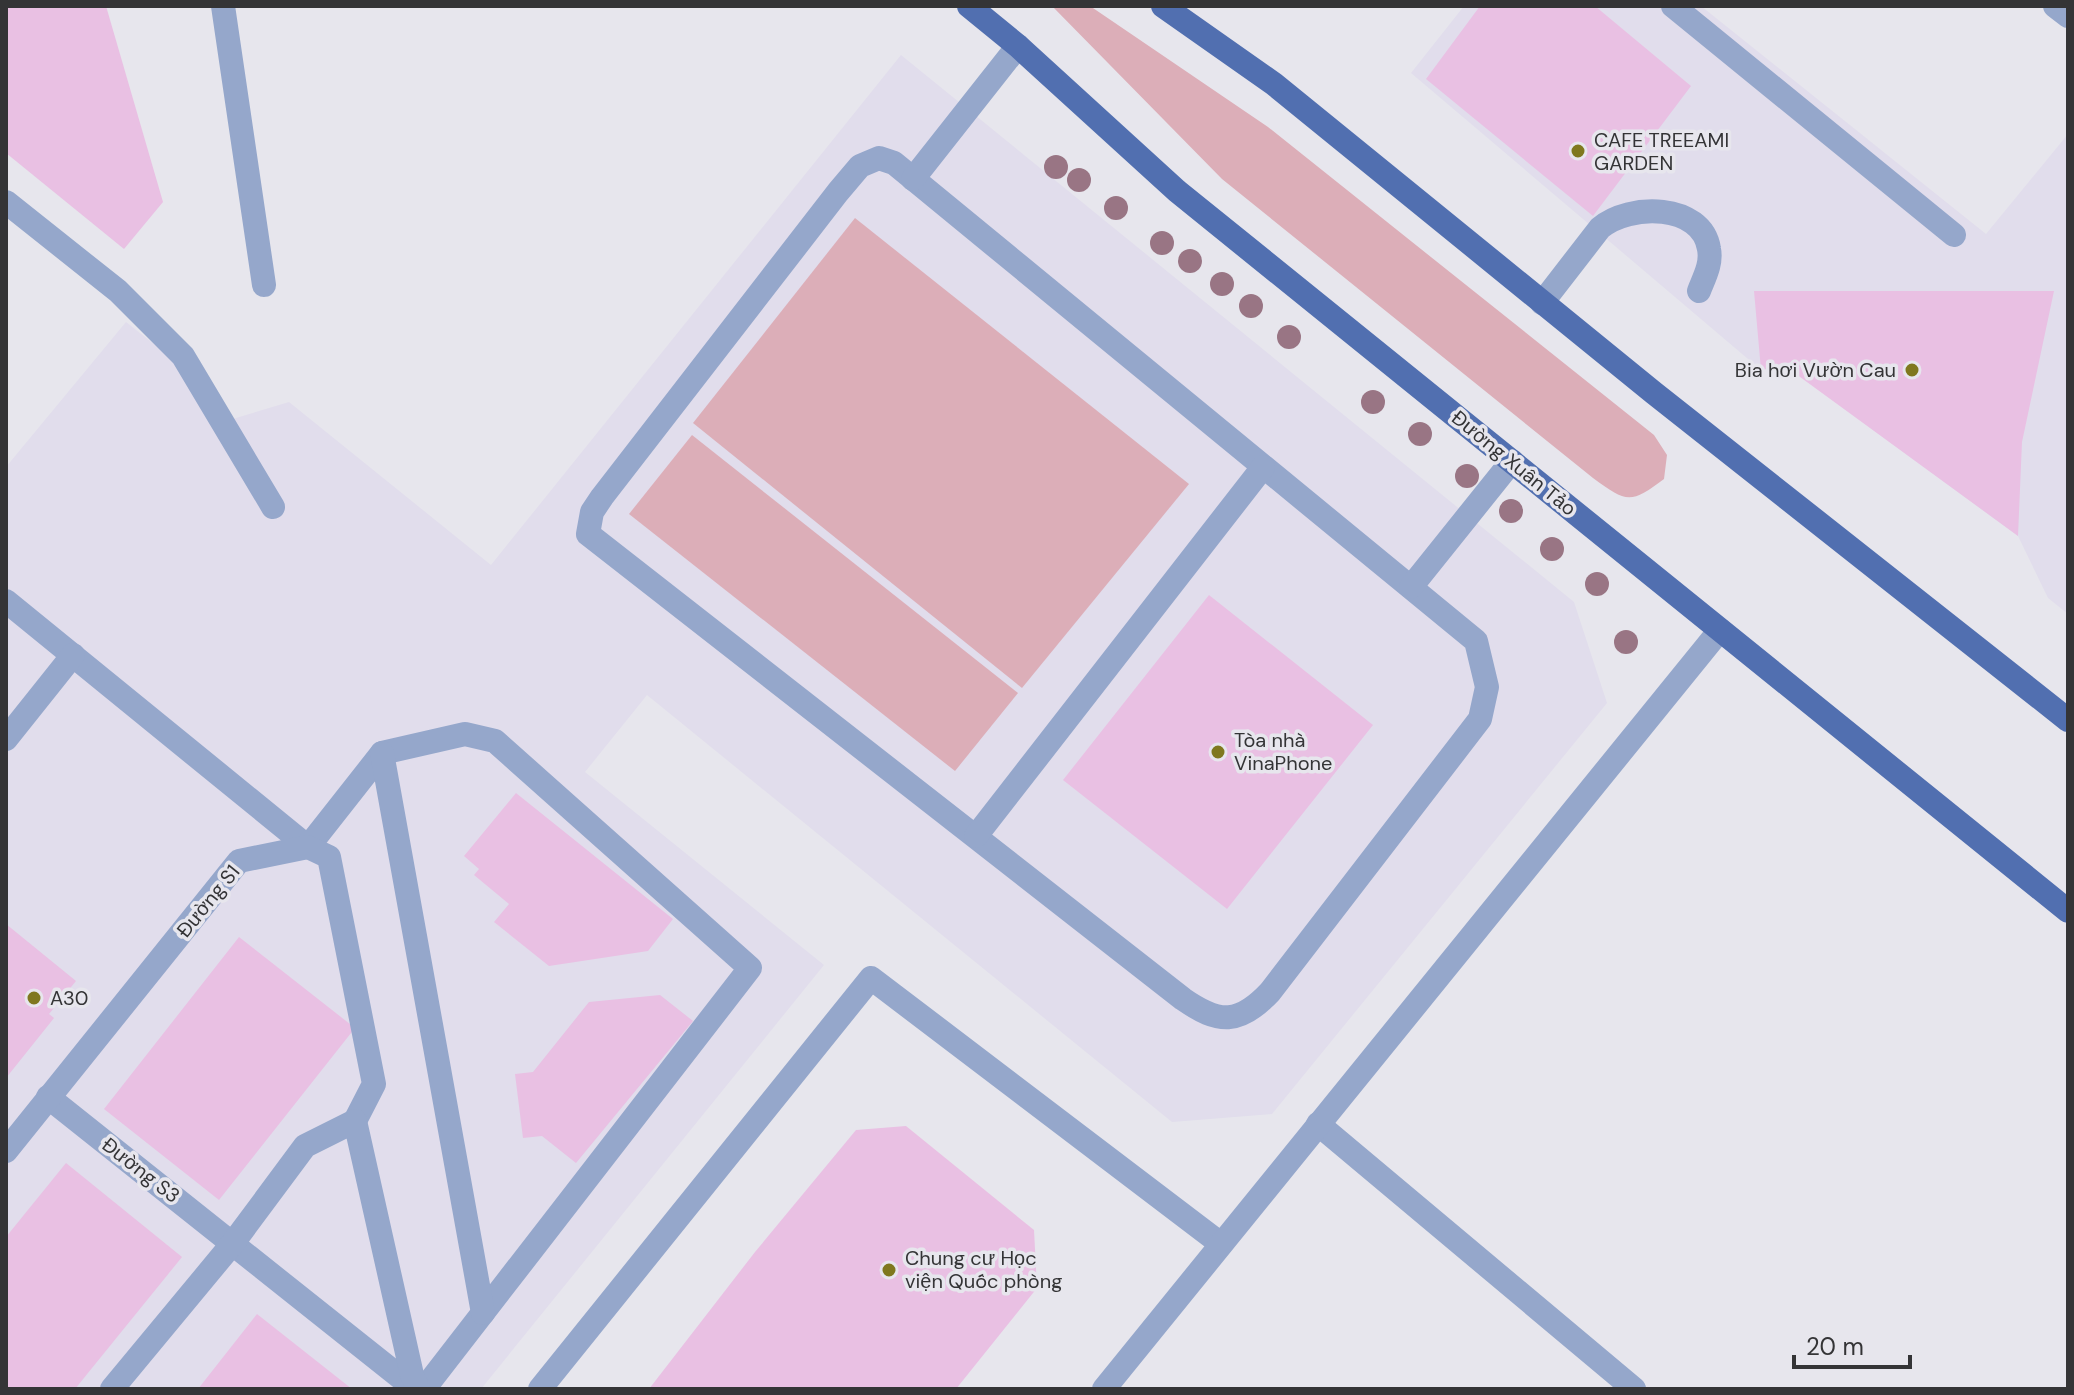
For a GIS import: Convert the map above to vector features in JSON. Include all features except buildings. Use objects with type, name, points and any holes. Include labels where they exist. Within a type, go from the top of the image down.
[{"type":"main road","name":"Đường Xuân Tảo","points":[[969,6],[1018,46],[1177,191],[2068,911]]},
{"type":"main road","points":[[1163,6],[1274,84],[1542,303],[2068,720]]},
{"type":"street","points":[[223,6],[264,285]]},
{"type":"street","points":[[1673,6],[1954,235]]},
{"type":"street","points":[[2055,6],[2068,16]]},
{"type":"street","points":[[913,179],[1018,46]]},
{"type":"street","points":[[879,158],[894,163],[1263,467],[1476,641],[1487,687],[1480,719],[1270,992],[1241,1016],[1221,1018],[1191,1005],[588,534],[592,512],[602,497],[860,166],[879,158]]},
{"type":"street","points":[[6,202],[118,291],[183,356],[273,507]]},
{"type":"street","points":[[1542,303],[1600,228],[1611,218],[1636,210],[1655,210],[1673,215],[1703,232],[1710,257],[1699,291]]},
{"type":"street","points":[[1411,587],[1512,461]]},
{"type":"street","points":[[976,836],[1263,467]]},
{"type":"street","points":[[6,601],[308,847],[329,857],[374,1084],[355,1121],[305,1146],[233,1243],[112,1389]]},
{"type":"street","points":[[1104,1389],[1720,630]]},
{"type":"street","points":[[6,739],[73,655]]},
{"type":"street","points":[[308,847],[382,753],[465,734],[495,741],[750,968],[483,1313],[419,1389],[412,1375],[355,1121]]},
{"type":"street","points":[[382,753],[483,1313]]},
{"type":"street","name":"Đường S1","points":[[6,1151],[239,861],[308,847]]},
{"type":"street","points":[[540,1389],[871,978],[1221,1244]]},
{"type":"street","name":"Đường S3","points":[[48,1097],[419,1389]]},
{"type":"street","points":[[1318,1124],[1634,1389]]},
{"type":"shaded area","points":[[1052,6],[1090,6],[1268,127],[1654,435],[1667,455],[1664,479],[1643,493],[1628,497],[1613,492],[1593,478],[1222,179]]},
{"type":"shaded area","points":[[1464,6],[1701,6],[1986,234],[2068,134],[2068,614],[2048,598],[2018,536],[1786,366],[1761,370],[1411,73]]},
{"type":"shaded area","points":[[901,55],[1574,602],[1607,703],[1272,1114],[1172,1122],[647,695],[585,772],[824,965],[481,1389],[6,1389],[6,467],[126,322],[210,388],[216,424],[289,402],[491,565]]},
{"type":"shaded area","points":[[855,218],[1189,484],[1022,688],[693,423]]},
{"type":"shaded area","points":[[692,435],[1018,693],[955,771],[629,514]]},
{"type":"place","name":"CAFE TREEAMI GARDEN","points":[[1578,151]]},
{"type":"place","name":"Bia hơi Vườn Cau","points":[[1912,370]]},
{"type":"place","name":"Tòa nhà VinaPhone","points":[[1218,752]]},
{"type":"place","name":"A30","points":[[34,998]]},
{"type":"place","name":"Chung cư Học viện Quốc phòng","points":[[889,1270]]}]
